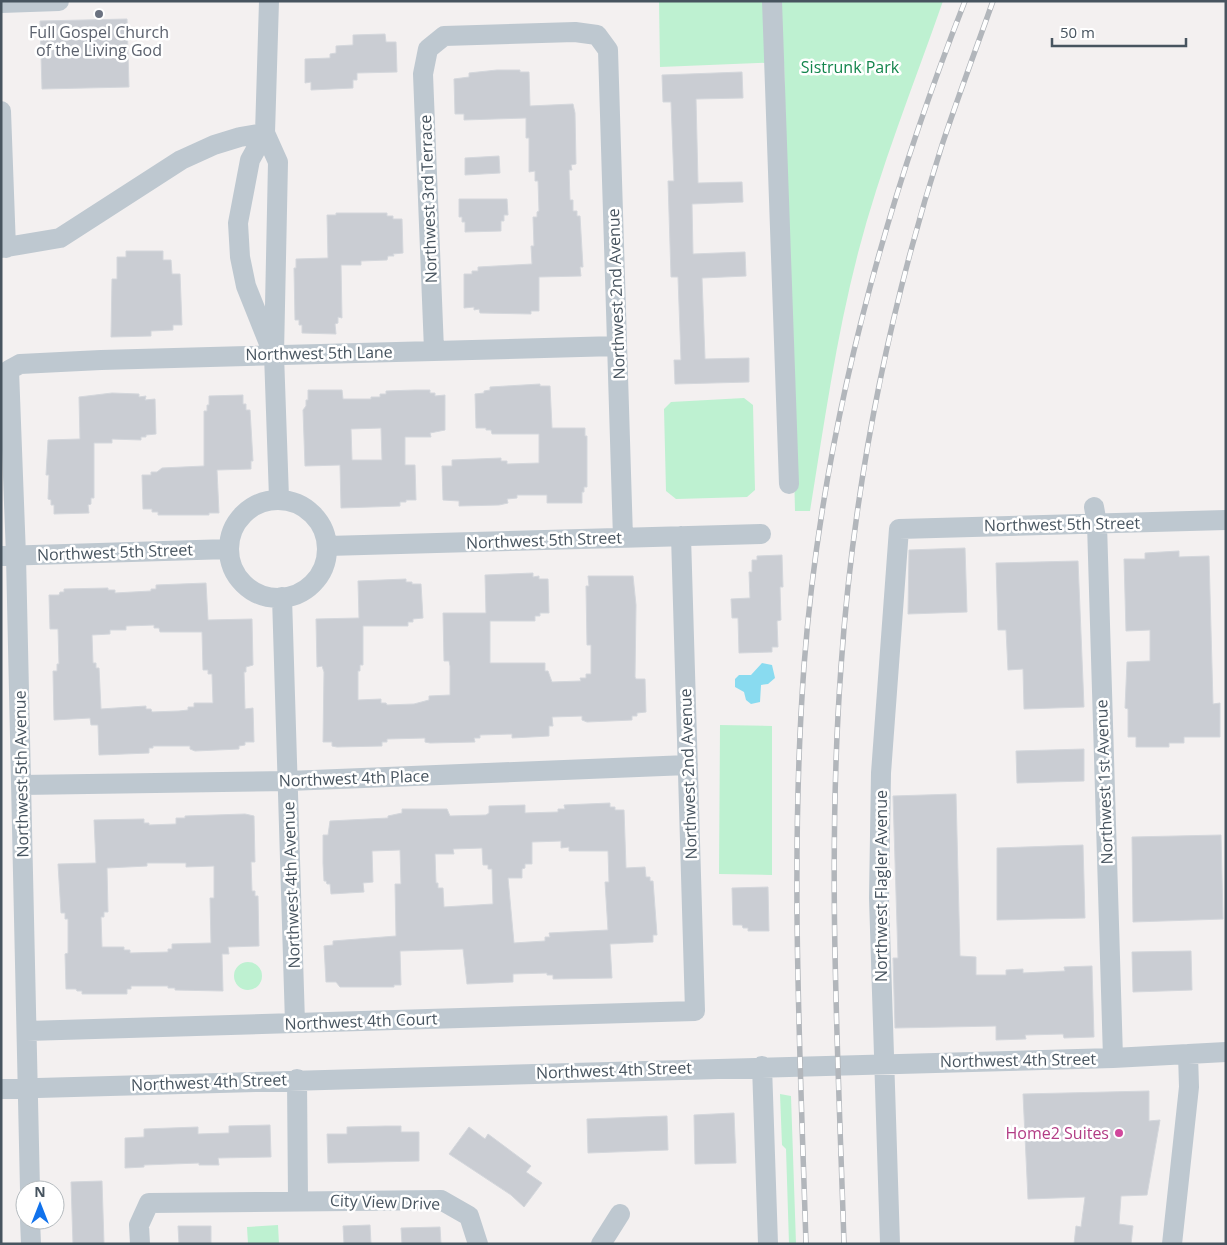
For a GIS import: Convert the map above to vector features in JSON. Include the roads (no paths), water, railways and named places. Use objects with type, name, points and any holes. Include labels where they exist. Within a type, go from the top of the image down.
[{"type":"street","points":[[1,4],[59,1]]},
{"type":"street","points":[[269,1],[265,133],[278,162],[274,354],[279,498]]},
{"type":"street","points":[[772,1],[789,484]]},
{"type":"street","name":"Northwest 2nd Avenue","points":[[428,49],[444,36],[575,32],[596,35],[608,50],[623,538]]},
{"type":"street","name":"Northwest 3rd Terrace","points":[[428,49],[423,74],[434,350]]},
{"type":"street","points":[[1,111],[4,248],[60,238],[181,160],[214,145],[240,137],[265,133]]},
{"type":"street","points":[[265,133],[250,160],[238,223],[240,257],[246,286],[274,354]]},
{"type":"street","name":"Northwest 5th Lane","points":[[20,364],[274,354],[617,346]]},
{"type":"street","name":"Northwest 5th Avenue","points":[[20,364],[9,370],[9,556],[21,785],[30,1180]]},
{"type":"street","points":[[279,498],[305,508],[317,518],[324,531],[327,546],[326,561],[315,581],[296,594],[282,598],[256,592],[244,585],[233,568],[229,549],[231,534],[243,515],[262,502],[279,498]]},
{"type":"street","name":"Northwest 5th Street","points":[[899,530],[1095,515],[1226,520]]},
{"type":"street","name":"Northwest 1st Avenue","points":[[1095,515],[1113,1058]]},
{"type":"street","name":"Northwest Flagler Avenue","points":[[890,1244],[879,898],[881,773],[899,530]]},
{"type":"street","name":"Northwest 5th Street","points":[[327,546],[761,534]]},
{"type":"street","name":"Northwest 2nd Avenue","points":[[681,536],[695,1011]]},
{"type":"street","name":"Northwest 5th Street","points":[[9,556],[229,549]]},
{"type":"street","name":"Northwest 4th Avenue","points":[[282,598],[295,1023]]},
{"type":"street","name":"Northwest 4th Place","points":[[21,785],[288,781],[688,765]]},
{"type":"street","name":"Northwest 4th Court","points":[[27,1030],[695,1011]]},
{"type":"street","name":"Northwest 4th Street","points":[[1,1089],[762,1066],[1113,1058],[1226,1052]]},
{"type":"street","points":[[1172,1244],[1189,1087],[1188,1054]]},
{"type":"street","points":[[762,1066],[768,1244]]},
{"type":"street","points":[[297,1079],[298,1200]]},
{"type":"street","name":"City View Drive","points":[[140,1244],[139,1225],[148,1203],[298,1200],[441,1200],[469,1216],[478,1244]]},
{"type":"street","points":[[601,1244],[620,1214]]},
{"type":"street","points":[[30,1230],[31,1244]]},
{"type":"water","points":[[762,663],[772,665],[775,678],[768,684],[761,685],[760,702],[751,704],[746,700],[744,692],[735,687],[735,679],[739,675],[751,675]]},
{"type":"railway","points":[[806,1244],[799,1027],[797,882],[800,738],[812,581],[841,411],[882,244],[907,162],[965,1]]},
{"type":"railway","points":[[844,1244],[835,956],[835,811],[841,667],[854,535],[876,403],[905,273],[942,145],[993,1]]},
{"type":"place","name":"Full Gospel Church of the Living God","points":[[99,14]]},
{"type":"place","name":"Home2 Suites","points":[[1119,1133]]},
{"type":"park label","name":"Sistrunk Park","points":[[850,67]]}]
